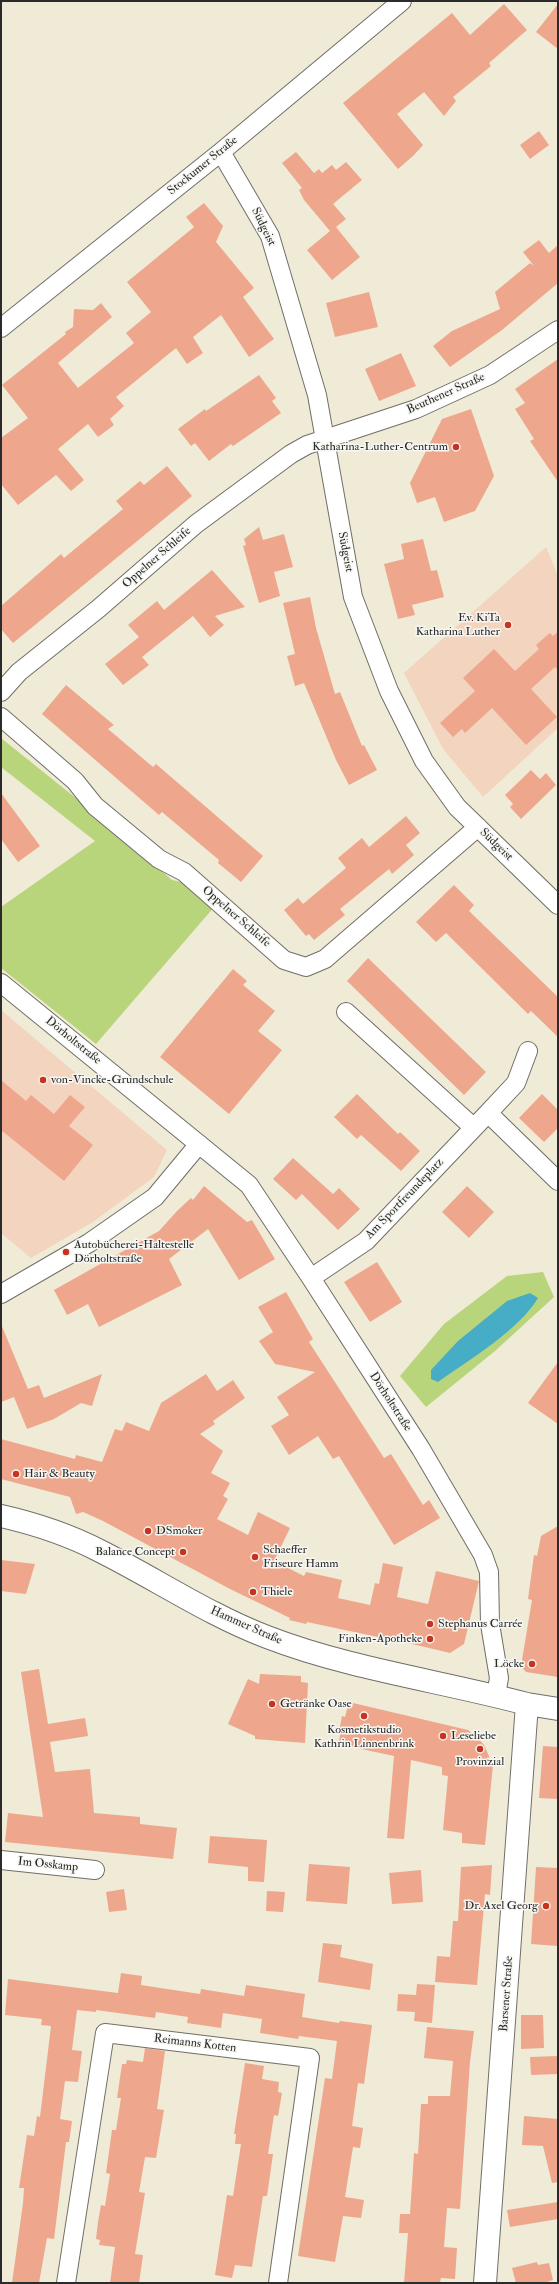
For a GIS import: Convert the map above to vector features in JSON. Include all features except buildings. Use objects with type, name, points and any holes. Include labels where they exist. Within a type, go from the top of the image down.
[{"type":"main road","name":"Hammer Straße","points":[[1,1516],[52,1530],[100,1551],[210,1611],[267,1637],[333,1658],[496,1695],[527,1704],[558,1709]]},
{"type":"main road","name":"Barsener Straße","points":[[485,2283],[527,1704]]},
{"type":"street","name":"Stockumer Straße","points":[[1,328],[221,152],[402,1]]},
{"type":"street","name":"Südgeist","points":[[221,152],[270,236],[317,395],[353,597],[366,635],[389,691],[424,761],[457,807],[558,905]]},
{"type":"street","name":"Beuthener Straße","points":[[325,439],[416,409],[483,378],[558,330]]},
{"type":"street","name":"Oppelner Schleife","points":[[1,692],[19,672],[98,610],[196,524],[290,454],[325,439]]},
{"type":"street","name":"Oppelner Schleife","points":[[1,717],[75,781],[95,806],[160,860],[184,872],[284,960],[306,967],[325,959],[478,827]]},
{"type":"street","name":"Dörholtstraße","points":[[1,983],[249,1185],[421,1449],[483,1555],[489,1572],[490,1624],[500,1678],[496,1695]]},
{"type":"street","points":[[346,1012],[473,1127]]},
{"type":"street","name":"Am Sportfreundeplatz","points":[[311,1278],[366,1241],[516,1083],[528,1051]]},
{"type":"street","points":[[488,1113],[558,1181]]},
{"type":"street","points":[[1,1294],[89,1243],[155,1197],[200,1144]]},
{"type":"street","name":"Im Osskamp","points":[[1,1860],[95,1870]]},
{"type":"street","name":"Reimanns Kotten","points":[[66,2283],[105,2033],[310,2058],[278,2283]]},
{"type":"shaded area","name":"Ev. KiTa Katharina Luther","points":[[546,547],[558,576],[558,728],[483,797],[443,749],[404,673]]},
{"type":"shaded area","name":"von-Vincke-Grundschule","points":[[1,1010],[167,1150],[154,1177],[93,1222],[31,1258],[1,1233]]},
{"type":"green space","points":[[1,738],[87,807],[172,880],[186,883],[215,906],[96,1044],[1,968],[1,907],[95,841],[1,767]]},
{"type":"green space","points":[[543,1272],[554,1297],[495,1351],[426,1407],[400,1376],[444,1324],[507,1276]]},
{"type":"water","points":[[530,1293],[538,1298],[530,1310],[507,1332],[479,1354],[438,1382],[431,1379],[431,1370],[458,1341],[507,1301]]},
{"type":"place","name":"Katharina-Luther-Centrum","points":[[456,447]]},
{"type":"place","name":"Ev. KiTa Katharina Luther","points":[[508,625]]},
{"type":"place","name":"von-Vincke-Grundschule","points":[[43,1080]]},
{"type":"place","name":"Autobücherei-Haltestelle Dörholtstraße","points":[[66,1252]]},
{"type":"place","name":"Hair & Beauty","points":[[16,1474]]},
{"type":"place","name":"DSmoker","points":[[148,1531]]},
{"type":"place","name":"Balance Concept","points":[[183,1552]]},
{"type":"place","name":"Schaeffer Friseure Hamm","points":[[255,1557]]},
{"type":"place","name":"Thiele","points":[[253,1592]]},
{"type":"place","name":"Stephanus Carrée","points":[[430,1624]]},
{"type":"place","name":"Finken-Apotheke","points":[[430,1639]]},
{"type":"place","name":"Löcke","points":[[532,1664]]},
{"type":"place","name":"Getränke Oase","points":[[272,1704]]},
{"type":"place","name":"Kosmetikstudio Kathrin Linnenbrink","points":[[364,1716]]},
{"type":"place","name":"Leseliebe","points":[[443,1736]]},
{"type":"place","name":"Provinzial","points":[[480,1749]]},
{"type":"place","name":"Dr. Axel Georg","points":[[546,1906]]}]
